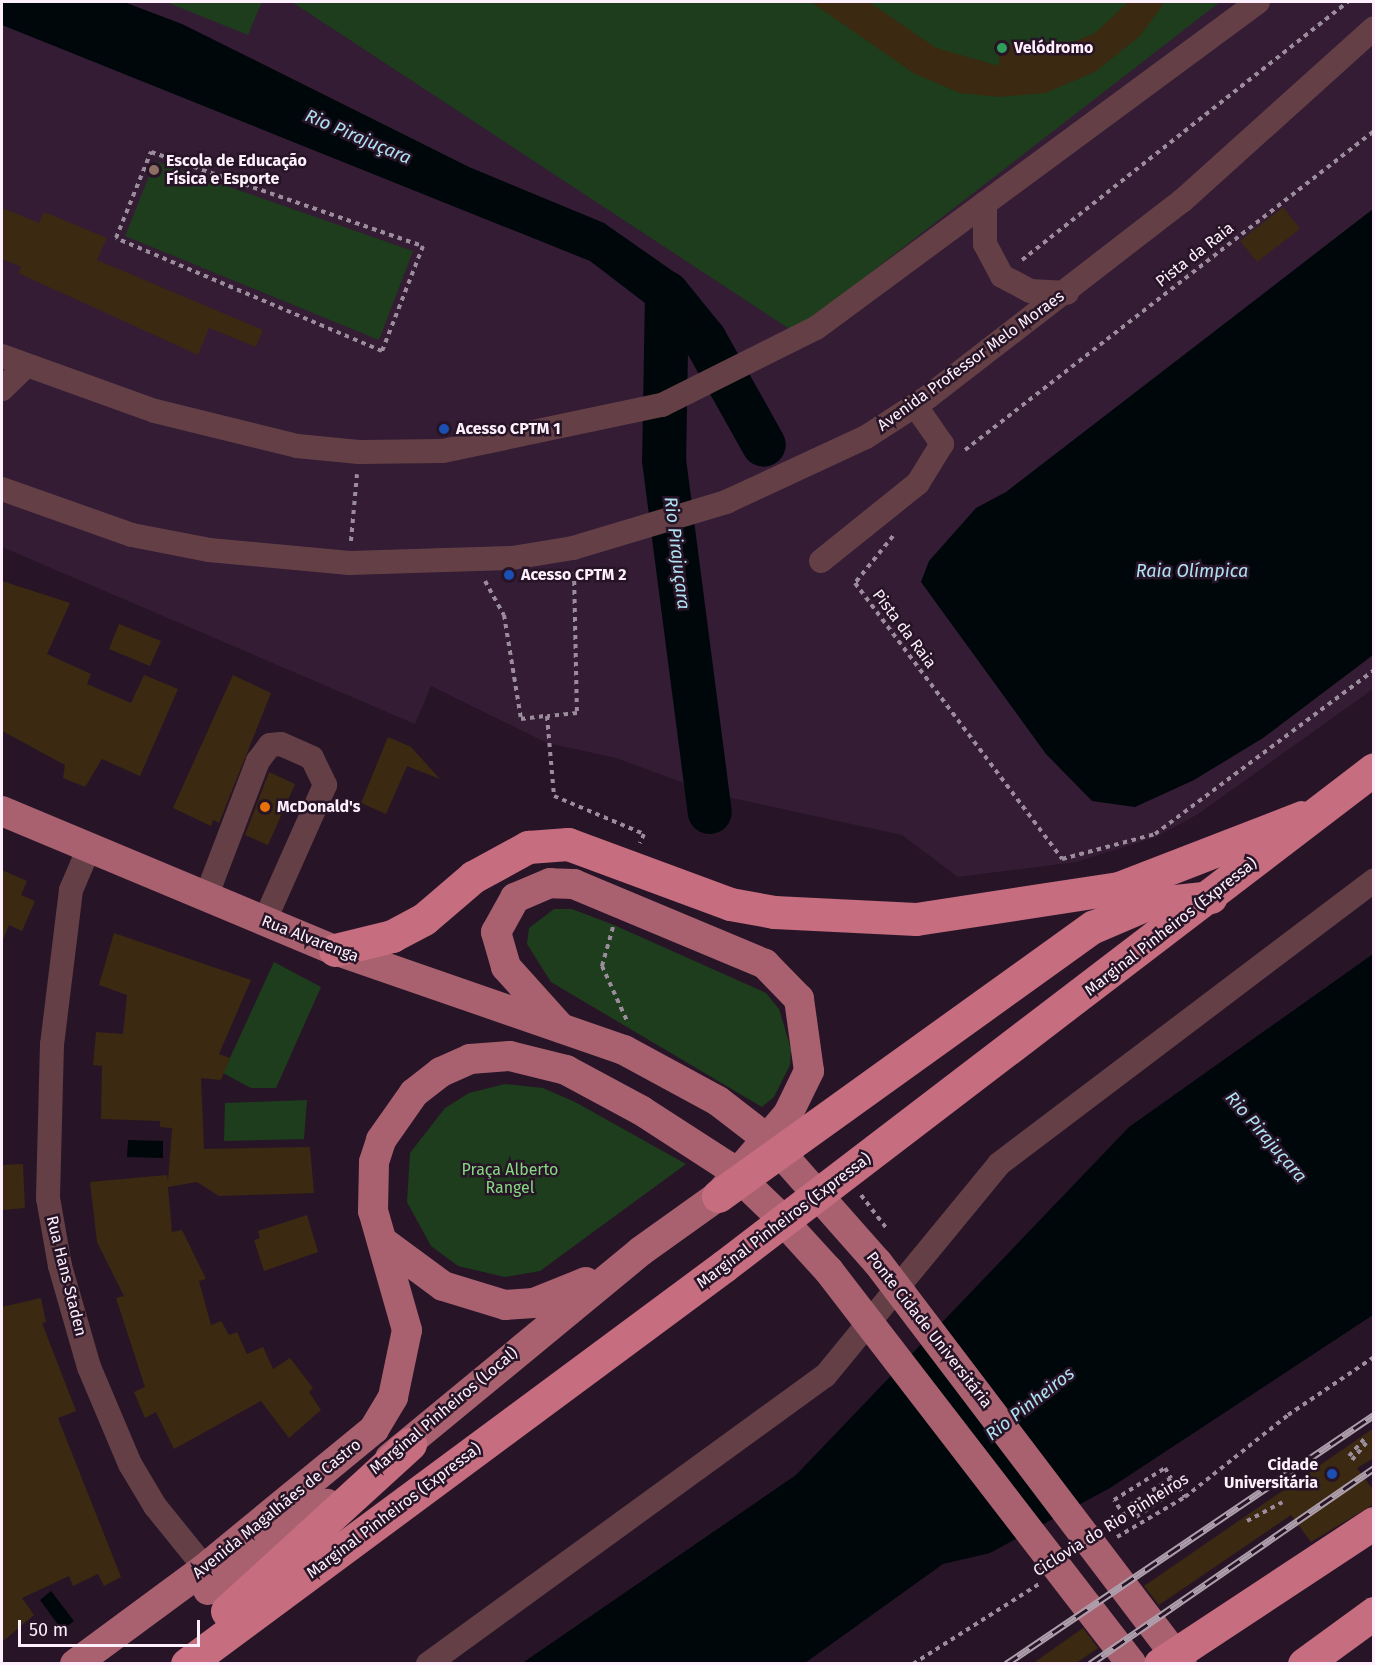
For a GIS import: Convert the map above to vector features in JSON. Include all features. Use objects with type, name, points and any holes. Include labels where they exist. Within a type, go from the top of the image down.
[{"type":"highway","name":"Marginal Pinheiros (Expressa)","points":[[187,1664],[1211,897],[1374,770]]},
{"type":"highway","points":[[335,950],[392,936],[424,919],[473,877],[528,847],[568,844],[730,904],[774,912],[916,919],[1119,888],[1257,830],[1318,812]]},
{"type":"highway","points":[[718,1196],[1093,927],[1147,904],[1211,897]]},
{"type":"highway","points":[[176,1664],[410,1444]]},
{"type":"highway","points":[[1160,1664],[1374,1523]]},
{"type":"highway","points":[[1304,1664],[1374,1613]]},
{"type":"main road","name":"Rua Alvarenga","points":[[2,811],[335,950],[561,1028],[628,1040]]},
{"type":"main road","name":"Marginal Pinheiros (Local)","points":[[109,1664],[410,1444],[641,1251],[718,1196],[802,1092],[809,1071],[806,1017],[786,981],[765,964],[574,884],[550,883],[515,897],[502,915],[496,932],[506,967],[561,1028]]},
{"type":"main road","name":"Ponte Cidade Universitária","points":[[628,1040],[718,1101],[770,1141],[878,1263],[1182,1664]]},
{"type":"main road","name":"Avenida Magalhães de Castro","points":[[75,1664],[205,1568],[351,1452],[393,1397],[407,1330],[371,1194],[374,1162],[391,1124],[414,1093],[470,1059],[510,1056],[566,1070],[699,1146],[776,1213],[829,1270],[1131,1664]]},
{"type":"main road","points":[[382,1241],[444,1286],[506,1305],[557,1296],[641,1251]]},
{"type":"street","points":[[2,356],[155,411],[297,446],[359,452],[443,451],[591,423],[662,405],[816,328],[1258,2]]},
{"type":"street","name":"Avenida Professor Melo Moraes","points":[[2,489],[132,535],[209,550],[349,563],[473,560],[573,548],[726,502],[866,437],[915,405],[1066,293],[1182,201],[1374,28]]},
{"type":"street","points":[[985,203],[985,244],[1002,276],[1030,291],[1066,293]]},
{"type":"street","points":[[2,389],[26,366]]},
{"type":"street","points":[[821,561],[918,483],[942,444],[915,405]]},
{"type":"street","points":[[206,897],[258,761],[270,746],[280,744],[312,758],[325,785],[264,921]]},
{"type":"street","name":"Rua Hans Staden","points":[[89,848],[71,890],[52,1044],[48,1198],[60,1266],[89,1367],[130,1464],[155,1506],[205,1568]]},
{"type":"street","points":[[428,1664],[825,1376],[999,1164],[1374,880]]},
{"type":"path","points":[[1002,276],[1348,2]]},
{"type":"path","name":"Pista da Raia","points":[[962,453],[1374,131]]},
{"type":"path","points":[[151,152],[423,246],[382,351],[116,238],[151,152]]},
{"type":"path","points":[[349,563],[359,452]]},
{"type":"path","name":"Pista da Raia","points":[[898,531],[855,583],[1062,859],[1155,834],[1374,670]]},
{"type":"path","points":[[473,560],[504,615],[521,719],[577,713],[573,548]]},
{"type":"path","points":[[548,716],[554,796],[644,834],[629,868]]},
{"type":"path","points":[[619,903],[602,966],[628,1040]]},
{"type":"path","name":"Ciclovia do Rio Pinheiros","points":[[1114,1539],[1185,1497],[1288,1415],[1374,1356]]},
{"type":"path","points":[[1350,1458],[1368,1438]]},
{"type":"path","points":[[1112,1525],[1125,1516],[1114,1500],[1165,1468],[1171,1478],[1129,1506],[1136,1516],[1179,1487],[1185,1497]]},
{"type":"path","points":[[1247,1521],[1282,1502]]},
{"type":"path","name":"Ciclovia do Rio Pinheiros","points":[[913,1664],[1044,1581]]},
{"type":"shaded area","points":[[2,2],[1373,2],[1373,689],[1198,814],[1156,837],[1076,862],[958,877],[902,835],[714,794],[616,758],[547,743],[431,686],[415,724],[2,547]]},
{"type":"green space","points":[[166,2],[262,2],[248,35]]},
{"type":"green space","points":[[292,2],[1220,2],[794,332]]},
{"type":"green space","points":[[155,161],[413,251],[379,340],[125,236]]},
{"type":"green space","points":[[554,909],[572,909],[614,925],[766,993],[779,1009],[791,1049],[790,1065],[774,1097],[762,1107],[551,982],[527,944],[529,928]]},
{"type":"green space","points":[[274,962],[321,987],[276,1088],[251,1088],[223,1073]]},
{"type":"green space","name":"Praça Alberto Rangel","points":[[505,1084],[543,1088],[575,1102],[686,1164],[540,1271],[505,1277],[458,1266],[431,1246],[407,1202],[410,1153],[445,1108],[469,1093]]},
{"type":"green space","points":[[307,1100],[304,1139],[224,1141],[225,1103]]},
{"type":"water","points":[[2,2],[124,2],[182,24],[469,167],[604,223],[674,272],[724,329],[686,353],[662,316],[590,261],[2,25]]},
{"type":"water","name":"Raia Olímpica","points":[[1373,209],[1373,655],[1263,738],[1194,780],[1135,807],[1092,801],[1046,754],[921,582],[929,561],[976,508],[1006,492]]},
{"type":"water","name":"Rio Pinheiros","points":[[1373,954],[1373,1315],[1110,1488],[990,1553],[943,1564],[805,1663],[521,1664],[796,1475],[1129,1127]]},
{"type":"water","points":[[128,1140],[163,1141],[163,1158],[127,1157]]},
{"type":"water","points":[[51,1591],[74,1621],[62,1630],[40,1600]]},
{"type":"building","points":[[811,2],[869,2],[936,48],[999,66],[1000,45],[1061,47],[1095,33],[1128,2],[1165,2],[1140,36],[1095,72],[1045,93],[998,97],[960,93],[915,74]]},
{"type":"building","points":[[1283,207],[1300,229],[1257,262],[1240,241]]},
{"type":"building","points":[[2,208],[39,223],[44,212],[107,238],[97,260],[263,330],[256,347],[209,328],[198,355],[18,273],[21,267],[2,259]]},
{"type":"building","points":[[2,581],[70,603],[47,654],[91,674],[87,684],[131,703],[144,675],[178,689],[140,776],[102,759],[85,787],[63,778],[65,765],[2,731]]},
{"type":"building","points":[[119,624],[161,641],[150,666],[109,649]]},
{"type":"building","points":[[233,675],[271,693],[219,823],[213,820],[211,826],[173,808]]},
{"type":"building","points":[[388,737],[411,747],[440,779],[407,766],[386,814],[361,803]]},
{"type":"building","name":"McDonald's","points":[[269,772],[295,784],[268,845],[245,835]]},
{"type":"building","points":[[2,870],[27,881],[21,895],[35,901],[22,931],[9,925],[2,942]]},
{"type":"building","points":[[114,933],[251,980],[219,1054],[230,1058],[221,1080],[201,1078],[204,1149],[310,1147],[314,1193],[219,1196],[197,1182],[168,1187],[172,1232],[182,1230],[206,1279],[199,1281],[211,1325],[221,1321],[229,1335],[237,1332],[247,1354],[263,1347],[273,1369],[290,1358],[313,1388],[309,1392],[321,1410],[289,1438],[261,1401],[174,1449],[156,1412],[145,1418],[134,1392],[145,1387],[116,1298],[124,1296],[97,1242],[90,1182],[167,1175],[168,1181],[172,1128],[160,1127],[160,1121],[101,1119],[102,1066],[93,1065],[96,1032],[123,1034],[127,995],[99,985]]},
{"type":"building","points":[[23,1164],[25,1208],[2,1210],[2,1165]]},
{"type":"building","points":[[307,1215],[318,1252],[264,1271],[254,1240],[260,1238],[258,1231]]},
{"type":"building","points":[[41,1298],[46,1322],[42,1323],[76,1411],[58,1418],[121,1577],[104,1586],[98,1574],[73,1586],[69,1576],[22,1598],[34,1615],[2,1642],[2,1307]]},
{"type":"building","points":[[1374,1428],[1374,1458],[1357,1468],[1374,1491],[1374,1504],[1311,1542],[1291,1515],[1159,1605],[1144,1586]]},
{"type":"building","points":[[1083,1628],[1098,1648],[1075,1664],[1032,1664]]},
{"type":"waterway","name":"Rio Pirajuçara","points":[[667,293],[705,340],[764,445]]},
{"type":"waterway","name":"Rio Pirajuçara","points":[[667,294],[664,460],[710,812]]},
{"type":"railway","points":[[1006,1664],[1374,1415]]},
{"type":"railway","points":[[1090,1664],[1374,1468]]},
{"type":"place","name":"Velódromo","points":[[1002,48]]},
{"type":"place","name":"Escola de Educação Física e Esporte","points":[[154,170]]},
{"type":"place","name":"Acesso CPTM 1","points":[[444,429]]},
{"type":"place","name":"Acesso CPTM 2","points":[[509,575]]},
{"type":"place","name":"McDonald's","points":[[265,807]]},
{"type":"place","name":"Cidade Universitária","points":[[1332,1474]]}]
